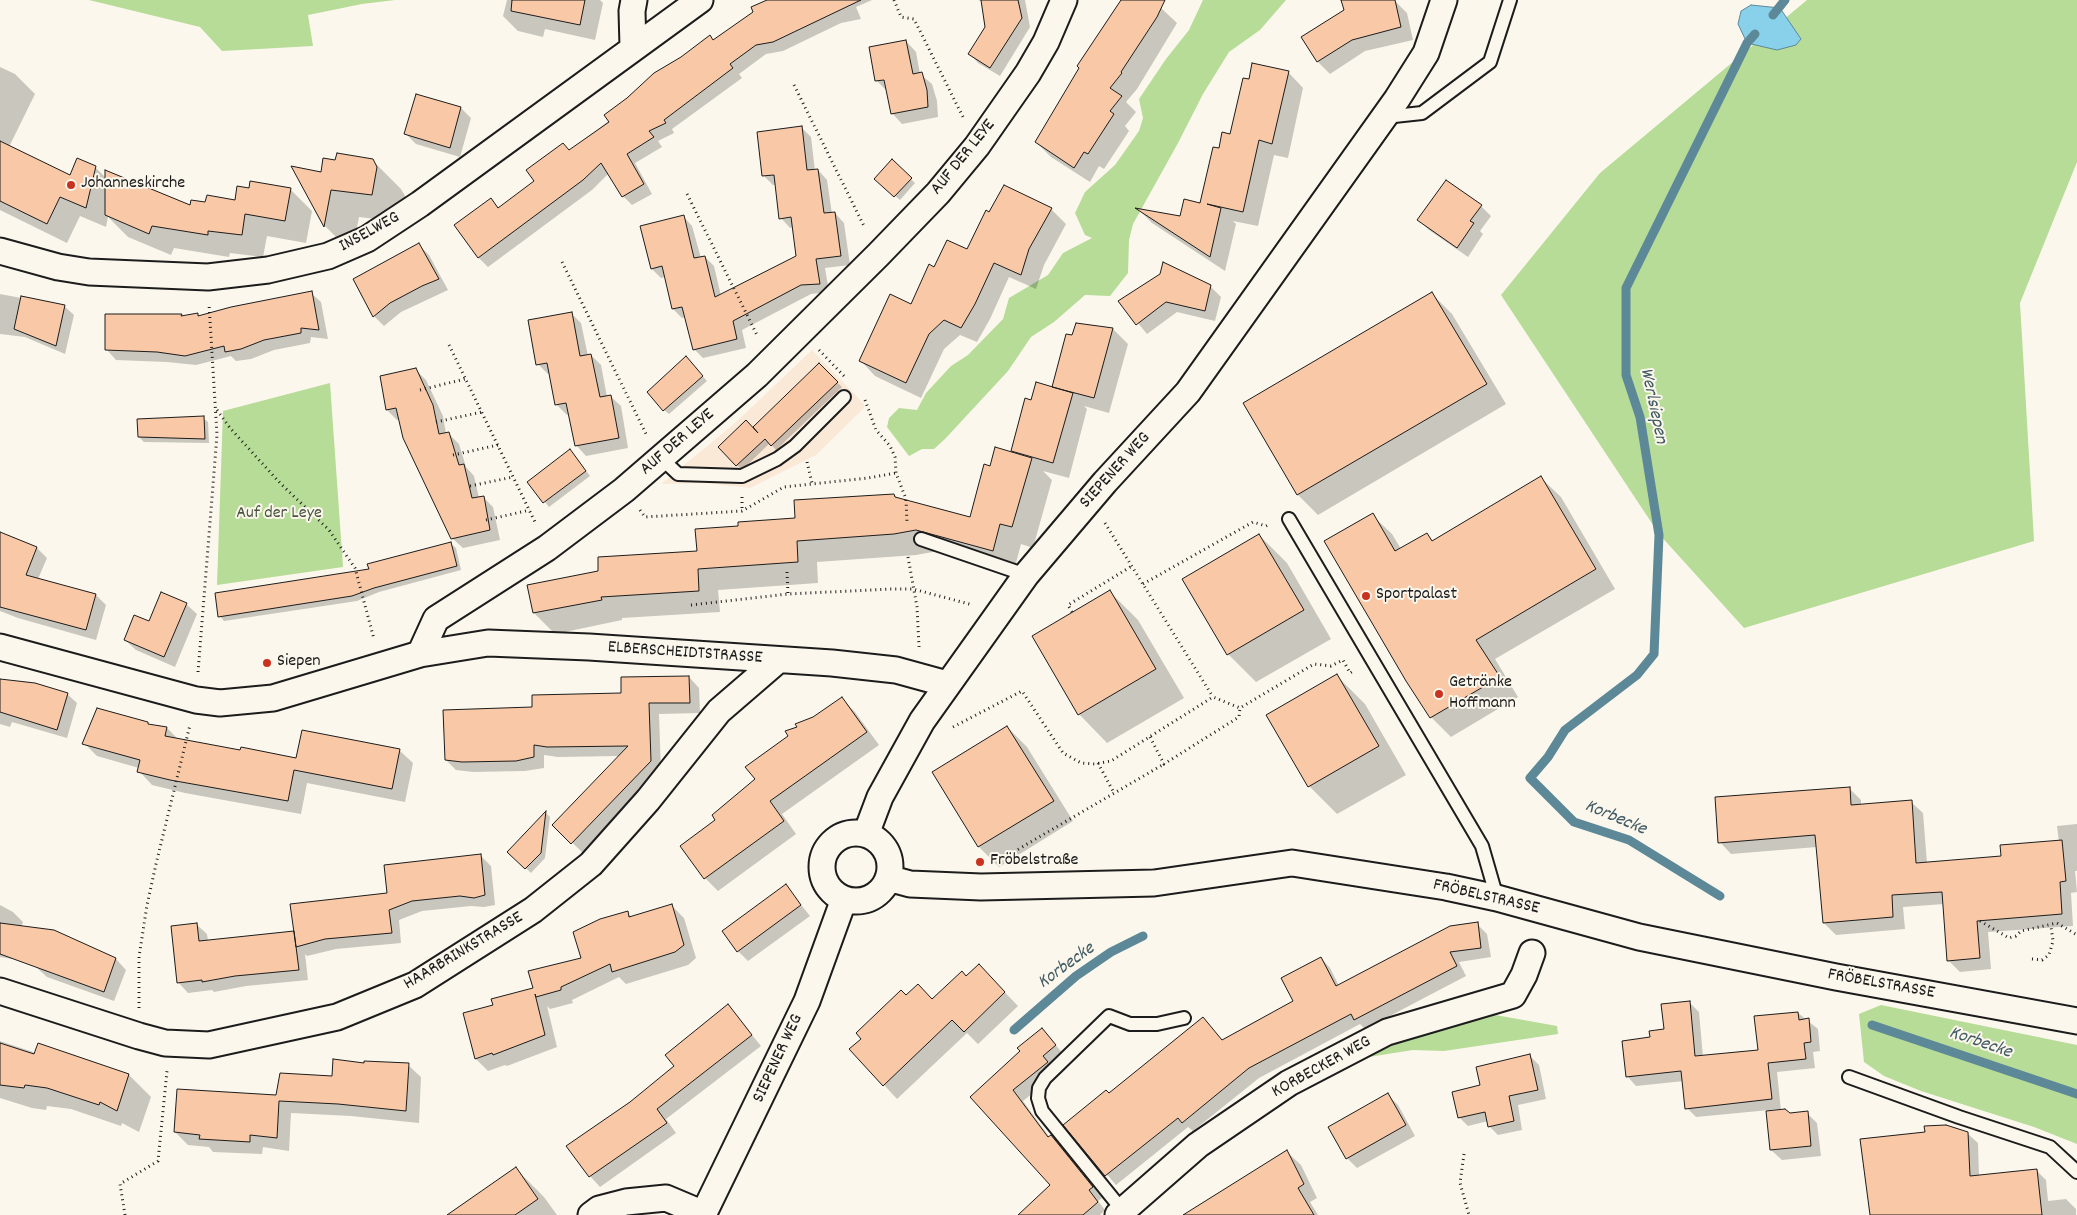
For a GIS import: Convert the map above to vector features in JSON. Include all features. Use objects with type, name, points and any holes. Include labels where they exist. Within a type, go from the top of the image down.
[{"type":"street","points":[[634,0],[632,11],[634,47]]},
{"type":"street","name":"AUF DER LEYE","points":[[420,654],[436,619],[547,548],[616,496],[777,357],[878,255],[938,193],[977,146],[1028,73],[1046,42],[1064,0]]},
{"type":"street","name":"SIEPENER WEG","points":[[866,834],[880,797],[922,721],[1026,575],[1105,482],[1188,392],[1397,99],[1426,52],[1444,0]]},
{"type":"street","name":"INSELWEG","points":[[0,251],[58,267],[89,272],[208,277],[268,270],[328,256],[366,239],[453,182],[690,6]]},
{"type":"street","name":"ELBERSCHEIDTSTRASSE","points":[[420,654],[488,643],[589,647],[841,664],[896,670],[948,684]]},
{"type":"street","points":[[0,647],[196,700],[220,703],[273,698],[420,654]]},
{"type":"street","name":"HAARBRINKSTRASSE","points":[[0,991],[139,1036],[170,1044],[209,1046],[337,1017],[415,986],[533,910],[591,864],[648,800],[719,711],[777,661]]},
{"type":"street","points":[[851,833],[866,834],[878,841],[886,851],[890,864],[888,878],[881,890],[871,898],[858,901],[844,899],[831,891],[823,878],[822,862],[827,848],[837,838],[851,833]]},
{"type":"street","name":"FRÖBELSTRASSE","points":[[888,878],[910,884],[981,887],[1154,883],[1292,863],[1497,898],[1648,939],[1836,977],[2077,1021]]},
{"type":"street","name":"SIEPENER WEG","points":[[704,1214],[772,1077],[807,1001],[844,899]]},
{"type":"street","name":"KORBECKER WEG","points":[[1120,1213],[1198,1145],[1289,1084],[1387,1032],[1513,995],[1524,975],[1532,953]]},
{"type":"street","points":[[591,1215],[599,1209],[626,1202],[666,1198],[704,1214]]},
{"type":"lane","points":[[1383,117],[1422,113],[1490,62],[1510,0]]},
{"type":"lane","points":[[660,459],[678,474],[742,476],[777,459],[795,446],[844,397]]},
{"type":"lane","points":[[1289,519],[1482,846],[1497,898]]},
{"type":"lane","points":[[921,539],[1026,575]]},
{"type":"lane","points":[[1120,1213],[1042,1111],[1038,1098],[1039,1088],[1044,1078],[1109,1016],[1130,1024],[1158,1024],[1184,1018]]},
{"type":"lane","points":[[1849,1077],[1959,1118],[2050,1147],[2077,1172]]},
{"type":"path","points":[[894,0],[901,17],[914,19],[977,146]]},
{"type":"path","points":[[794,85],[878,255]]},
{"type":"path","points":[[687,194],[762,344],[777,357]]},
{"type":"path","points":[[562,262],[660,459]]},
{"type":"path","points":[[139,1036],[139,957],[147,905],[196,700],[217,435],[208,277]]},
{"type":"path","points":[[449,345],[547,548]]},
{"type":"path","points":[[420,390],[465,379]]},
{"type":"path","points":[[216,409],[230,428],[280,483],[329,530],[355,568],[364,607],[383,665]]},
{"type":"path","points":[[436,422],[482,412]]},
{"type":"path","points":[[454,455],[498,445]]},
{"type":"path","points":[[895,457],[896,473],[906,500],[908,529]]},
{"type":"path","points":[[809,464],[812,483]]},
{"type":"path","points":[[645,517],[742,511],[784,486],[868,478],[896,473]]},
{"type":"path","points":[[470,486],[513,477]]},
{"type":"path","points":[[486,520],[530,510]]},
{"type":"path","points":[[1143,584],[1253,522],[1266,526],[1289,519]]},
{"type":"path","points":[[1109,528],[1213,697],[1240,708]]},
{"type":"path","points":[[908,553],[917,607],[920,675]]},
{"type":"path","points":[[1072,612],[1068,605],[1132,566]]},
{"type":"path","points":[[787,572],[788,594]]},
{"type":"path","points":[[691,605],[788,594],[913,589],[1000,612]]},
{"type":"path","points":[[1240,708],[1314,664],[1331,666]]},
{"type":"path","points":[[922,721],[948,730],[1022,691],[1063,753],[1081,763],[1098,763],[1111,761],[1213,697]]},
{"type":"path","points":[[998,862],[1164,764],[1239,717],[1240,708]]},
{"type":"path","points":[[1150,737],[1164,764]]},
{"type":"path","points":[[1098,763],[1114,794]]},
{"type":"path","points":[[1980,920],[2009,938],[2016,936],[2021,930],[2050,926],[2057,923],[2077,935]]},
{"type":"path","points":[[2032,959],[2042,960],[2048,955],[2053,941],[2050,926]]},
{"type":"path","points":[[125,1215],[120,1184],[158,1161],[170,1044]]},
{"type":"path","points":[[1464,1154],[1460,1183],[1468,1215]]},
{"type":"shaded area","points":[[812,350],[864,404],[864,408],[816,455],[750,488],[704,483],[661,484],[734,424]]},
{"type":"green space","points":[[89,0],[395,0],[362,4],[308,15],[313,46],[222,51],[200,27]]},
{"type":"green space","points":[[1203,0],[1286,0],[1260,30],[1229,52],[1203,94],[1133,224],[1129,240],[1128,273],[1110,296],[1085,295],[1054,322],[1031,337],[1008,371],[945,439],[934,449],[922,449],[909,456],[887,427],[889,418],[899,408],[917,410],[926,393],[951,366],[968,355],[1003,319],[1009,298],[1048,275],[1063,253],[1092,238],[1085,235],[1075,213],[1085,192],[1115,165],[1139,131],[1143,118],[1139,99],[1166,59],[1189,30]]},
{"type":"green space","points":[[1807,0],[2077,0],[2077,162],[2020,303],[2034,541],[1744,628],[1659,534],[1501,295],[1600,173]]},
{"type":"green space","name":"Auf der Leye","points":[[330,383],[343,567],[217,585],[223,411]]},
{"type":"green space","points":[[1881,1005],[2077,1045],[2077,1144],[2034,1127],[1921,1091],[1884,1076],[1864,1062],[1859,1014]]},
{"type":"green space","points":[[1484,1013],[1557,1026],[1558,1034],[1444,1051],[1413,1050],[1356,1059],[1419,1032]]},
{"type":"water","points":[[1751,5],[1780,8],[1801,39],[1796,45],[1777,50],[1747,43],[1738,24],[1741,11]]},
{"type":"building","points":[[512,0],[585,0],[580,25],[511,11]]},
{"type":"building","points":[[767,0],[861,0],[773,42],[756,45],[730,64],[733,68],[664,120],[666,123],[649,131],[654,137],[627,154],[644,184],[622,197],[601,163],[583,180],[478,258],[454,225],[491,198],[498,208],[534,181],[526,170],[563,143],[569,150],[609,122],[604,115],[627,98],[654,73],[681,57],[710,35],[713,40],[753,12],[751,7]]},
{"type":"building","points":[[981,0],[1018,0],[1022,18],[990,68],[968,54],[985,27]]},
{"type":"building","points":[[1121,0],[1165,0],[1157,17],[1122,73],[1110,88],[1122,96],[1110,111],[1114,114],[1088,154],[1084,152],[1074,168],[1035,142],[1079,68],[1077,66]]},
{"type":"building","points":[[1341,0],[1395,0],[1401,27],[1352,40],[1317,62],[1301,37],[1344,10]]},
{"type":"building","points":[[906,40],[913,74],[922,72],[927,90],[928,107],[891,114],[884,80],[875,81],[869,47]]},
{"type":"building","points":[[1252,63],[1289,71],[1272,144],[1259,140],[1243,212],[1207,204],[1221,208],[1210,257],[1135,208],[1180,216],[1184,199],[1200,203],[1213,147],[1219,148],[1222,132],[1230,134],[1243,78],[1249,79]]},
{"type":"building","points":[[416,94],[461,107],[450,148],[404,134]]},
{"type":"building","points":[[802,126],[807,170],[818,169],[824,213],[835,212],[841,256],[816,259],[820,284],[801,285],[733,321],[737,339],[693,350],[682,307],[672,309],[662,266],[651,269],[640,226],[684,215],[694,258],[705,256],[715,297],[796,256],[791,217],[779,219],[774,175],[762,176],[757,132]]},
{"type":"building","name":"Johanneskirche","points":[[0,141],[70,175],[77,158],[96,166],[86,208],[60,197],[47,224],[0,201]]},
{"type":"building","points":[[337,153],[373,159],[377,167],[372,195],[331,190],[324,227],[291,166],[321,172],[323,158],[335,160]]},
{"type":"building","points":[[892,159],[912,178],[894,197],[874,179]]},
{"type":"building","points":[[105,170],[190,205],[191,200],[205,202],[207,195],[235,200],[237,186],[249,188],[250,181],[291,188],[285,221],[245,214],[242,235],[208,231],[208,235],[152,226],[149,234],[105,215]]},
{"type":"building","points":[[1446,180],[1482,205],[1470,221],[1474,223],[1457,248],[1417,220]]},
{"type":"building","points":[[1004,185],[1052,208],[1029,249],[1021,275],[994,263],[975,304],[961,328],[944,320],[929,334],[906,383],[859,361],[890,294],[911,304],[929,264],[934,267],[947,240],[967,249],[986,210],[989,212]]},
{"type":"building","points":[[419,243],[439,279],[390,303],[373,317],[353,279]]},
{"type":"building","points":[[1163,262],[1211,285],[1205,311],[1166,302],[1136,325],[1118,301],[1160,274]]},
{"type":"building","points":[[312,291],[319,330],[301,328],[301,333],[264,340],[241,349],[225,352],[224,346],[185,356],[157,352],[105,350],[105,314],[182,314],[181,316],[198,313],[198,316],[231,307]]},
{"type":"building","points":[[1432,292],[1487,384],[1297,495],[1243,403]]},
{"type":"building","points":[[21,296],[65,305],[56,346],[14,329]]},
{"type":"building","points":[[572,312],[580,356],[591,354],[600,397],[611,395],[619,438],[575,446],[566,403],[555,405],[547,363],[536,365],[528,320]]},
{"type":"building","points":[[1076,323],[1113,328],[1094,398],[1052,387],[1066,334],[1072,335]]},
{"type":"building","points":[[686,356],[703,376],[663,411],[647,392]]},
{"type":"building","points":[[819,363],[838,382],[771,446],[765,439],[736,466],[718,447],[746,420],[758,433],[753,427]]},
{"type":"building","points":[[416,368],[433,405],[439,434],[449,432],[459,465],[464,464],[472,498],[484,496],[490,530],[451,539],[403,438],[396,408],[386,410],[380,376]]},
{"type":"building","points":[[1036,382],[1073,393],[1053,463],[1011,451],[1025,398],[1031,400]]},
{"type":"building","points":[[204,416],[205,439],[138,437],[137,419]]},
{"type":"building","points":[[995,447],[1032,458],[1012,527],[1000,524],[993,551],[916,530],[894,534],[797,541],[798,562],[698,569],[699,591],[601,597],[602,600],[533,613],[527,585],[598,571],[598,557],[697,551],[695,529],[738,526],[738,522],[795,518],[794,500],[894,494],[895,497],[970,517],[984,464],[990,466]]},
{"type":"building","points":[[570,449],[586,471],[543,503],[527,482]]},
{"type":"building","points":[[1541,476],[1596,569],[1476,640],[1500,677],[1430,718],[1406,681],[1324,541],[1373,513],[1395,551],[1427,533],[1432,541]]},
{"type":"building","points":[[0,532],[37,547],[26,575],[96,594],[86,630],[0,607]]},
{"type":"building","points":[[1259,534],[1304,610],[1227,655],[1182,579]]},
{"type":"building","points":[[451,542],[457,566],[374,588],[352,596],[218,617],[215,593],[369,569],[367,564]]},
{"type":"building","points":[[1110,590],[1156,669],[1078,715],[1032,636]]},
{"type":"building","points":[[161,592],[187,603],[164,657],[124,640],[134,615],[149,621]]},
{"type":"building","points":[[1337,674],[1379,746],[1308,787],[1266,715]]},
{"type":"building","points":[[689,676],[690,703],[649,703],[651,761],[571,844],[552,825],[628,746],[547,747],[534,745],[534,757],[516,761],[462,762],[445,760],[443,710],[532,707],[532,695],[621,693],[621,677]]},
{"type":"building","points":[[0,679],[35,683],[68,693],[57,730],[0,712]]},
{"type":"building","points":[[842,697],[867,732],[770,801],[784,821],[704,879],[680,846],[715,820],[712,815],[755,779],[745,767],[788,736],[785,731],[797,727],[795,724],[813,717]]},
{"type":"building","points":[[97,708],[148,722],[148,724],[167,727],[165,736],[240,750],[241,747],[296,758],[302,730],[400,749],[392,789],[294,770],[288,801],[170,780],[137,772],[140,760],[82,744]]},
{"type":"building","points":[[1007,726],[1054,801],[978,847],[932,772]]},
{"type":"building","points":[[1850,787],[1851,805],[1912,800],[1916,863],[2001,856],[2000,845],[2062,840],[2066,881],[2060,882],[2062,914],[1977,921],[1980,958],[1947,961],[1942,892],[1892,895],[1893,917],[1823,923],[1815,835],[1718,843],[1715,797]]},
{"type":"building","points":[[546,811],[541,853],[525,869],[507,852]]},
{"type":"building","points":[[481,854],[485,895],[474,898],[460,896],[412,901],[389,910],[392,933],[325,939],[296,947],[290,904],[387,893],[384,865]]},
{"type":"building","points":[[786,884],[801,905],[737,952],[722,931]]},
{"type":"building","points":[[672,904],[684,945],[675,952],[612,972],[610,964],[561,987],[561,990],[536,997],[535,994],[545,1035],[493,1055],[492,1053],[475,1059],[463,1013],[493,1005],[491,999],[533,988],[528,971],[581,958],[573,932],[600,919],[628,911],[629,917]]},
{"type":"building","points":[[1478,922],[1481,948],[1450,952],[1457,966],[1354,1020],[1351,1014],[1249,1068],[1182,1123],[1178,1118],[1105,1176],[1063,1125],[1106,1090],[1109,1093],[1203,1017],[1222,1040],[1293,1001],[1281,978],[1321,957],[1336,986],[1450,926]]},
{"type":"building","points":[[0,923],[54,930],[116,958],[104,992],[0,954]]},
{"type":"building","points":[[197,923],[199,941],[294,931],[299,970],[235,976],[202,982],[202,980],[177,983],[171,926]]},
{"type":"building","points":[[979,964],[1005,992],[964,1032],[952,1020],[883,1086],[849,1049],[861,1039],[856,1033],[901,990],[906,995],[918,984],[932,999],[962,971],[966,976]]},
{"type":"building","points":[[1690,1001],[1695,1056],[1758,1050],[1754,1016],[1798,1012],[1799,1020],[1809,1018],[1811,1042],[1804,1043],[1806,1059],[1768,1063],[1772,1099],[1685,1109],[1681,1071],[1626,1077],[1622,1041],[1650,1037],[1649,1031],[1664,1029],[1661,1004]]},
{"type":"building","points":[[728,1004],[752,1035],[657,1109],[667,1123],[589,1177],[566,1146],[630,1102],[674,1066],[665,1055]]},
{"type":"building","points":[[1042,1028],[1056,1045],[1043,1056],[1048,1062],[1013,1090],[1048,1137],[1051,1135],[1093,1187],[1089,1190],[1098,1202],[1083,1215],[1018,1215],[1050,1185],[970,1097],[1020,1051],[1017,1048]]},
{"type":"building","points":[[0,1043],[34,1054],[38,1043],[129,1074],[117,1111],[100,1102],[99,1105],[47,1088],[25,1085],[24,1088],[0,1085]]},
{"type":"building","points":[[1530,1054],[1538,1090],[1509,1096],[1514,1121],[1488,1127],[1485,1112],[1458,1118],[1452,1092],[1480,1085],[1476,1067]]},
{"type":"building","points":[[333,1059],[364,1063],[364,1061],[409,1063],[406,1111],[338,1104],[279,1101],[277,1138],[250,1135],[250,1142],[199,1139],[200,1135],[174,1132],[177,1089],[276,1095],[280,1073],[332,1076]]},
{"type":"building","points":[[1388,1093],[1406,1125],[1346,1159],[1328,1127]]},
{"type":"building","points":[[1785,1109],[1790,1113],[1808,1111],[1811,1146],[1770,1150],[1766,1111]]},
{"type":"building","points":[[1946,1125],[1968,1132],[1970,1176],[2037,1169],[2042,1215],[1870,1215],[1860,1139],[1925,1132],[1924,1126]]},
{"type":"building","points":[[1287,1150],[1304,1184],[1298,1188],[1314,1215],[1183,1215]]},
{"type":"building","points":[[516,1167],[538,1199],[515,1215],[447,1215]]},
{"type":"waterway","name":"Werlsiepen","points":[[1773,15],[1785,0]]},
{"type":"waterway","name":"Werlsiepen","points":[[1720,896],[1629,840],[1574,822],[1530,778],[1548,757],[1565,730],[1637,675],[1654,654],[1659,535],[1640,417],[1626,375],[1626,288],[1747,43],[1755,34]]},
{"type":"waterway","name":"Korbecke","points":[[1014,1030],[1076,976],[1111,952],[1143,936]]},
{"type":"waterway","name":"Korbecke","points":[[1872,1025],[2077,1094]]},
{"type":"place","name":"Johanneskirche","points":[[71,185]]},
{"type":"place","name":"Sportpalast","points":[[1366,596]]},
{"type":"place","name":"Siepen","points":[[267,663]]},
{"type":"place","name":"Getränke Hoffmann","points":[[1439,694]]},
{"type":"place","name":"Fröbelstraße","points":[[980,862]]}]
